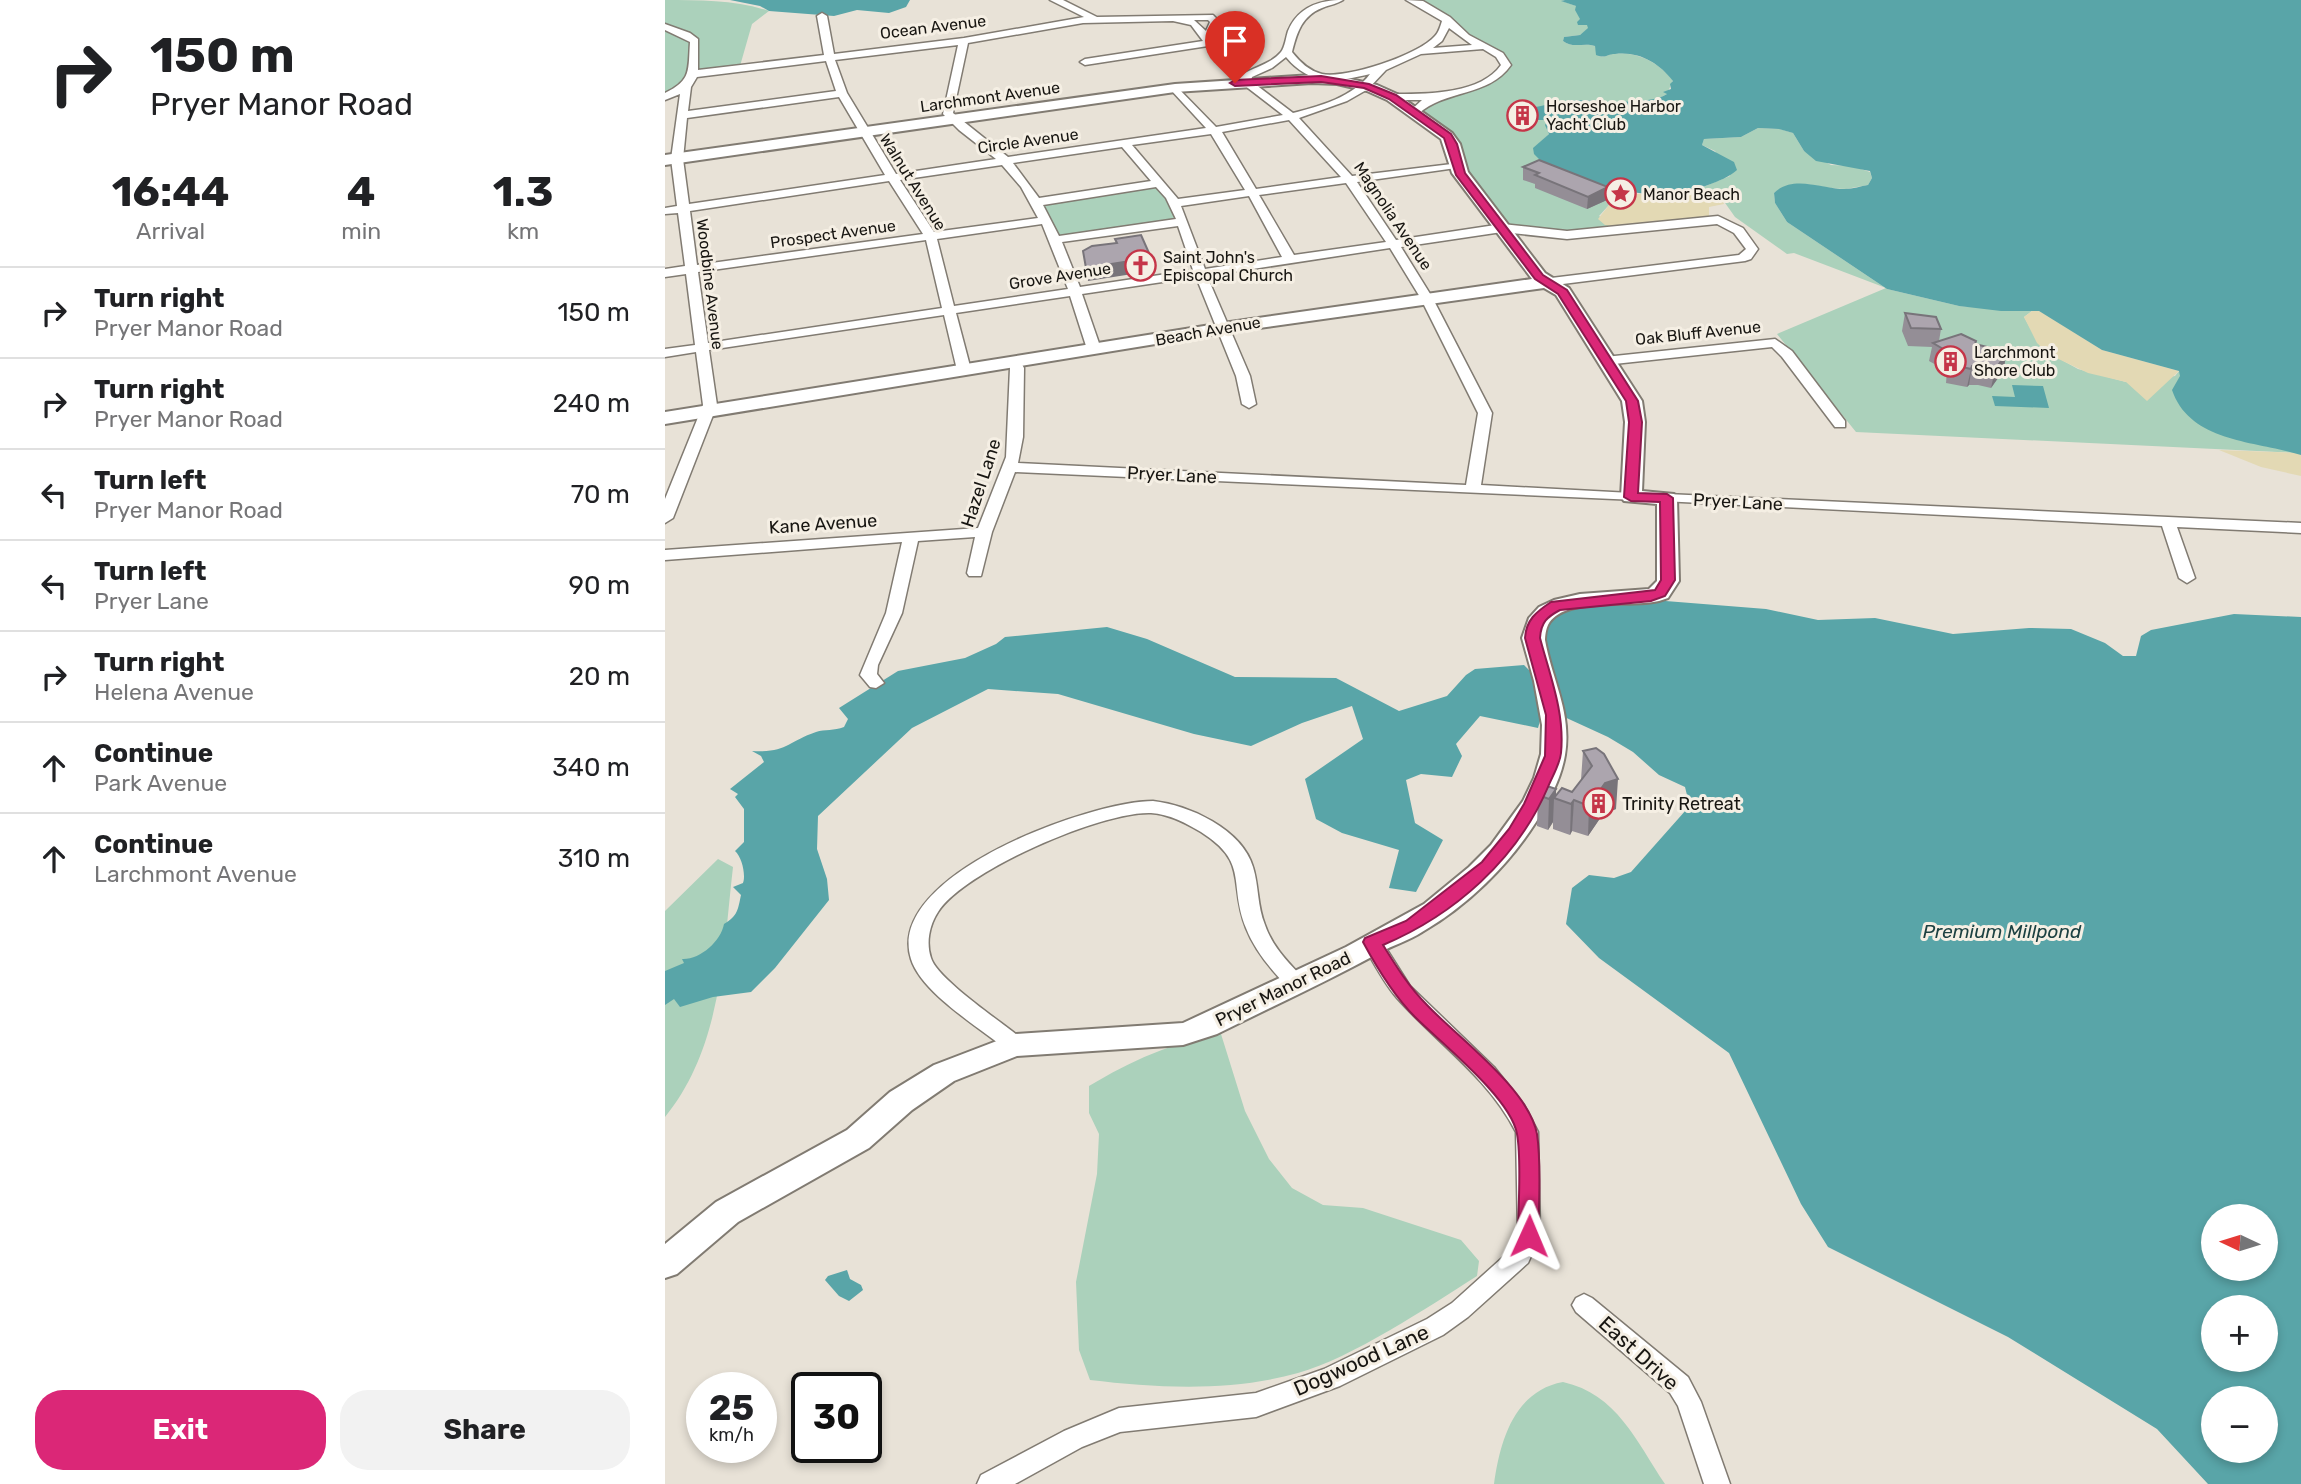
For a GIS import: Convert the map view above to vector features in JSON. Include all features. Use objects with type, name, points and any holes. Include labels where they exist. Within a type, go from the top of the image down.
[{"type":"street","points":[[1055,0],[1094,19]]},
{"type":"street","points":[[1246,82],[1247,75],[1268,66],[1287,52],[1294,24],[1303,14],[1318,5],[1338,0]]},
{"type":"street","points":[[1392,97],[1430,97],[1486,83],[1505,69],[1505,60],[1481,47],[1447,19],[1411,0]]},
{"type":"street","name":"Walnut Avenue","points":[[822,16],[829,56],[842,93],[863,132],[931,237],[964,370]]},
{"type":"street","name":"Ocean Avenue","points":[[693,74],[964,41],[1094,19],[1213,18],[1215,22],[1208,41]]},
{"type":"street","name":"Magnolia Avenue","points":[[1177,19],[1194,23],[1235,73],[1292,117],[1349,179],[1393,244],[1426,297],[1485,413],[1473,489]]},
{"type":"street","name":"Circle Avenue","points":[[1423,51],[1443,32],[1447,19]]},
{"type":"street","name":"Woodbine Avenue","points":[[665,27],[695,41],[693,74],[686,87],[683,113],[671,159],[683,208],[700,348],[710,405],[665,518]]},
{"type":"street","points":[[964,41],[949,114],[1005,160],[1028,187],[1047,220],[1094,349]]},
{"type":"street","points":[[1085,62],[1208,41]]},
{"type":"street","name":"Circle Avenue","points":[[1321,79],[1381,69],[1423,51],[1481,47]]},
{"type":"street","points":[[1287,52],[1303,72],[1321,79]]},
{"type":"street","name":"Circle Avenue","points":[[665,211],[1292,117],[1324,108],[1366,86],[1381,69]]},
{"type":"street","name":"Larchmont Avenue","points":[[671,159],[1175,88],[1321,79],[1366,86],[1392,97],[1447,136],[1455,151],[1456,165],[1502,228],[1539,277],[1563,292],[1632,401],[1635,422],[1631,497]]},
{"type":"street","points":[[665,97],[686,87]]},
{"type":"street","points":[[1175,88],[1215,130],[1254,192],[1290,260]]},
{"type":"street","points":[[665,105],[683,113],[842,93]]},
{"type":"street","points":[[1414,112],[1430,97]]},
{"type":"street","points":[[1124,143],[1174,203],[1243,376],[1249,404]]},
{"type":"street","points":[[1174,203],[1456,165]]},
{"type":"street","points":[[1037,202],[1158,183]]},
{"type":"street","name":"Prospect Avenue","points":[[665,273],[1047,220]]},
{"type":"street","name":"Grove Avenue","points":[[665,353],[1502,228],[1567,235],[1718,220],[1732,225],[1748,240],[1751,252]]},
{"type":"street","points":[[1054,240],[1183,222]]},
{"type":"street","name":"Beach Avenue","points":[[665,418],[1223,328],[1426,297],[1741,258],[1751,252]]},
{"type":"street","name":"Oak Bluff Avenue","points":[[1605,361],[1775,343],[1787,354],[1840,424]]},
{"type":"street","name":"Hazel Lane","points":[[975,573],[984,532],[1016,438],[1017,368],[1014,362]]},
{"type":"street","name":"Pryer Lane","points":[[1008,467],[2301,528]]},
{"type":"street","name":"Pryer Manor Road","points":[[665,1264],[727,1212],[858,1139],[901,1101],[944,1073],[1015,1045],[1182,1034],[1206,1026],[1356,954],[1372,942],[1412,926],[1435,909],[1488,866],[1515,834],[1532,804],[1553,756],[1553,715],[1533,638],[1533,626],[1542,614],[1556,606],[1651,596],[1665,588],[1668,580],[1667,498]]},
{"type":"street","points":[[2168,522],[2187,578]]},
{"type":"street","name":"Kane Avenue","points":[[665,555],[984,532]]},
{"type":"street","points":[[876,683],[868,675],[870,665],[894,613],[911,537]]},
{"type":"street","points":[[1015,1045],[932,976],[922,960],[918,945],[918,933],[923,919],[959,880],[1017,846],[1127,811],[1153,807],[1167,810],[1207,827],[1231,844],[1243,858],[1253,919],[1259,933],[1277,964],[1296,983]]},
{"type":"street","name":"Dogwood Lane","points":[[990,1484],[1073,1439],[1119,1420],[1256,1405],[1331,1378],[1435,1327],[1460,1310],[1520,1256],[1529,1236],[1527,1132],[1516,1111],[1487,1073],[1403,991],[1372,942]]},
{"type":"street","name":"East Drive","points":[[1584,1305],[1679,1385],[1689,1402],[1717,1484]]},
{"type":"green space","points":[[665,0],[731,3],[769,11],[752,24],[740,66],[693,74],[665,96]]},
{"type":"green space","points":[[1416,0],[1565,0],[1562,1],[1576,6],[1581,19],[1578,25],[1588,25],[1589,28],[1580,35],[1564,37],[1563,41],[1571,45],[1595,46],[1598,56],[1639,56],[1654,63],[1673,80],[1667,94],[1655,99],[1626,102],[1575,100],[1546,106],[1549,134],[1534,148],[1541,161],[1538,170],[1609,198],[1609,205],[1599,216],[1616,227],[1578,232],[1506,224],[1463,170],[1445,129],[1421,108],[1427,103],[1488,83],[1507,69],[1510,61],[1499,52],[1476,41],[1436,8]]},
{"type":"green space","points":[[1758,128],[1780,129],[1793,133],[1804,151],[1831,165],[1852,166],[1870,172],[1872,178],[1868,185],[1846,189],[1793,185],[1774,193],[1775,203],[1787,222],[1885,288],[1794,253],[1787,254],[1735,217],[1723,200],[1691,192],[1730,176],[1715,151],[1702,145],[1704,139],[1741,137]]},
{"type":"green space","points":[[1156,185],[1169,199],[1179,221],[1056,238],[1040,203]]},
{"type":"green space","points":[[1886,288],[1959,306],[2032,311],[2024,317],[2042,349],[2078,369],[2126,382],[2175,376],[2179,371],[2298,453],[1856,432],[1777,334]]},
{"type":"green space","points":[[718,859],[733,867],[717,998],[698,1060],[684,1090],[665,1117],[665,911]]},
{"type":"green space","points":[[1221,1034],[1245,1111],[1269,1159],[1292,1188],[1323,1205],[1363,1208],[1461,1240],[1479,1261],[1477,1276],[1365,1344],[1298,1373],[1247,1383],[1194,1387],[1090,1380],[1079,1350],[1076,1282],[1097,1174],[1099,1134],[1089,1113],[1089,1086],[1152,1054]]},
{"type":"green space","points":[[1563,1382],[1582,1388],[1611,1408],[1634,1436],[1665,1484],[1494,1484],[1500,1451],[1512,1420],[1532,1396],[1546,1387]]},
{"type":"sand","name":"Manor Beach","points":[[1541,161],[1637,194],[1691,192],[1723,200],[1724,204],[1709,207],[1709,216],[1616,227],[1605,225],[1598,219],[1609,205],[1608,198],[1539,170],[1531,173],[1523,168]]},
{"type":"sand","points":[[2032,311],[2048,316],[2102,350],[2179,371],[2147,401],[2126,382],[2088,373],[2050,355],[2037,343],[2024,317]]},
{"type":"sand","points":[[2219,450],[2298,453],[2301,455],[2301,476],[2261,467]]},
{"type":"water","points":[[730,0],[910,0],[906,7],[889,13],[857,10],[834,16],[769,11],[760,6]]},
{"type":"water","points":[[2301,0],[2301,455],[2209,430],[2194,421],[2181,407],[2172,390],[2180,376],[2179,371],[2102,350],[2039,311],[2001,311],[1959,306],[1887,289],[1787,222],[1775,203],[1774,193],[1790,184],[1848,189],[1868,185],[1872,178],[1870,171],[1816,161],[1804,151],[1793,133],[1758,128],[1741,137],[1704,139],[1702,145],[1734,162],[1737,170],[1724,179],[1687,192],[1645,194],[1623,190],[1602,185],[1541,161],[1534,154],[1533,148],[1549,134],[1545,125],[1548,120],[1538,120],[1530,108],[1573,100],[1621,102],[1659,98],[1667,94],[1663,92],[1671,89],[1670,84],[1673,81],[1655,64],[1640,56],[1599,56],[1596,55],[1595,46],[1571,45],[1563,41],[1564,37],[1580,35],[1588,28],[1587,25],[1578,25],[1580,19],[1575,10],[1576,6],[1561,1]]},
{"type":"water","points":[[2012,385],[2043,386],[2049,408],[1995,406],[1992,396],[2015,397]]},
{"type":"water","name":"Premium Millpond","points":[[1653,600],[1766,609],[1818,620],[1875,618],[1953,634],[2029,628],[2071,629],[2105,643],[2123,656],[2136,656],[2141,636],[2151,630],[2234,614],[2301,617],[2301,1484],[2208,1484],[2157,1429],[2008,1337],[1828,1247],[1801,1204],[1729,1053],[1599,958],[1566,924],[1572,888],[1589,875],[1614,878],[1631,872],[1686,810],[1688,799],[1685,787],[1659,775],[1633,752],[1560,715],[1542,714],[1538,728],[1480,716],[1456,744],[1462,756],[1452,777],[1421,774],[1406,780],[1415,823],[1443,840],[1416,892],[1389,888],[1399,850],[1342,833],[1316,819],[1305,779],[1363,739],[1352,706],[1302,723],[1251,746],[1194,734],[1058,694],[988,689],[912,728],[818,816],[817,849],[827,879],[829,900],[775,968],[751,992],[713,997],[680,1007],[674,999],[665,1005],[665,971],[684,963],[682,959],[696,956],[709,948],[738,908],[741,895],[733,887],[743,883],[744,875],[735,851],[744,842],[744,809],[735,797],[738,794],[730,789],[764,762],[761,756],[752,751],[780,749],[816,732],[844,727],[848,719],[839,708],[898,671],[965,658],[1005,637],[1107,627],[1147,639],[1235,677],[1336,678],[1399,711],[1447,696],[1475,669],[1524,665],[1531,672],[1553,672],[1542,628],[1563,607]]},
{"type":"water","points":[[847,1270],[850,1279],[861,1285],[863,1290],[849,1301],[839,1296],[825,1280],[828,1276]]},
{"type":"building","points":[[1539,160],[1608,187],[1588,197],[1535,175],[1539,173],[1523,167]]},
{"type":"building","points":[[1141,235],[1149,253],[1143,259],[1086,268],[1083,251],[1092,246],[1117,243],[1115,239]]},
{"type":"building","points":[[1905,313],[1936,317],[1941,329],[1911,328]]},
{"type":"building","points":[[1961,334],[1976,341],[1975,344],[2007,352],[1995,370],[1981,366],[1972,366],[1971,369],[1949,364],[1950,353],[1933,343]]},
{"type":"building","points":[[1596,748],[1604,754],[1618,779],[1605,783],[1589,806],[1574,800],[1571,804],[1554,798],[1562,788],[1572,792],[1592,766],[1583,751]]},
{"type":"building","points":[[1544,785],[1556,789],[1549,799],[1538,795]]},
{"type":"place","name":"Horseshoe Harbor Yacht Club","points":[[1523,115]]},
{"type":"place","name":"Manor Beach","points":[[1620,194]]},
{"type":"place","name":"Saint John's Episcopal Church","points":[[1140,266]]},
{"type":"place","name":"Larchmont Shore Club","points":[[1951,361]]},
{"type":"place","name":"Trinity Retreat","points":[[1599,804]]},
{"type":"route","points":[[1235,83],[1321,79],[1366,86],[1392,97],[1447,136],[1453,144],[1460,173],[1539,277],[1563,292],[1632,401],[1635,422],[1631,497],[1667,498],[1668,580],[1660,593],[1556,606],[1542,614],[1533,626],[1533,638],[1555,728],[1553,756],[1544,780],[1515,834],[1488,866],[1435,909],[1412,926],[1372,942],[1384,957],[1403,991],[1487,1073],[1516,1111],[1527,1132],[1529,1236]]}]
